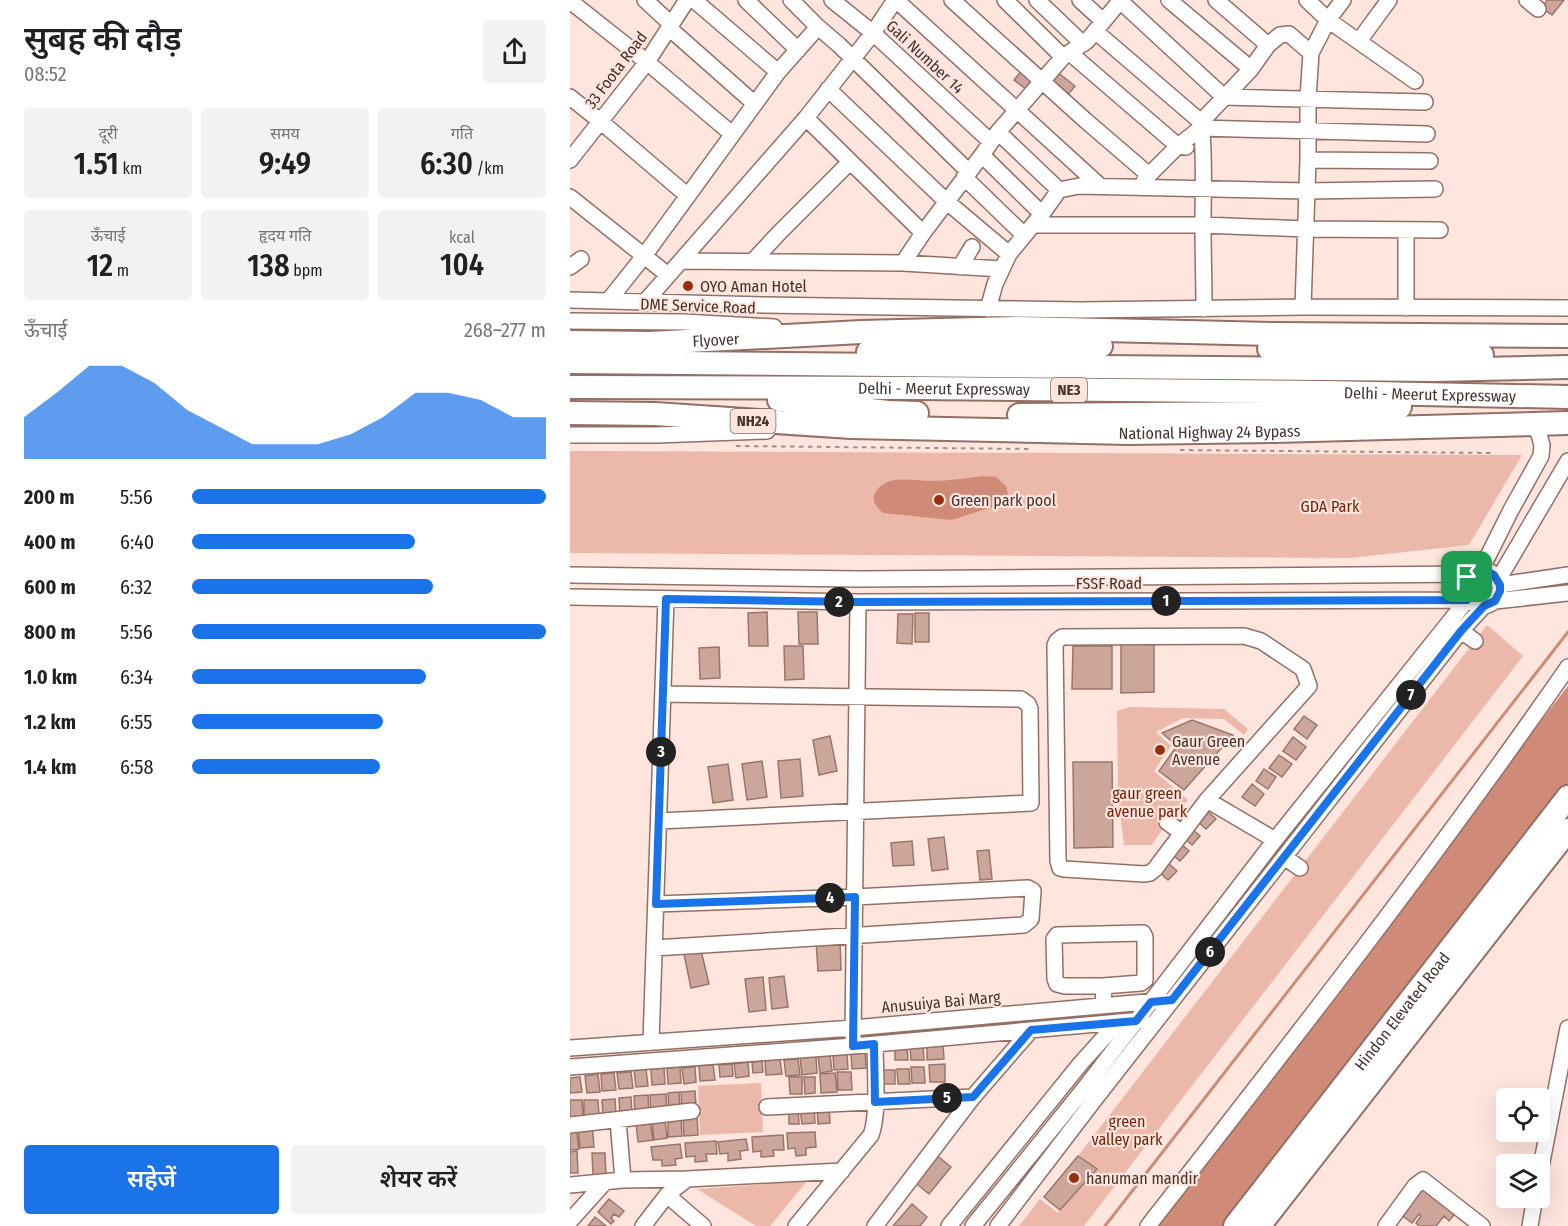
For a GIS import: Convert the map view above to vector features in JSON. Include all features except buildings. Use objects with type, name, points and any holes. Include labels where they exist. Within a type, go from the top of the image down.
[{"type":"highway","name":"Flyover","points":[[570,342],[650,343],[861,332],[1019,328],[1139,339]]},
{"type":"highway","points":[[744,363],[918,348],[1275,334],[1568,336]]},
{"type":"highway","points":[[1139,339],[1492,355],[1568,366]]},
{"type":"highway","name":"Delhi - Meerut Expressway","points":[[570,362],[1423,370],[1568,366]]},
{"type":"highway","name":"Delhi - Meerut Expressway","points":[[570,387],[1326,392],[1568,398]]},
{"type":"highway","points":[[659,387],[888,412],[1022,415],[1145,423],[1349,411],[1510,397]]},
{"type":"highway","name":"NH24","points":[[570,413],[655,414],[851,427]]},
{"type":"highway","name":"National Highway 24 Bypass","points":[[851,427],[1145,423],[1275,431],[1568,423]]},
{"type":"highway","name":"Hindon Elevated Road","points":[[1235,1226],[1568,797]]},
{"type":"highway","name":"Hindon Elevated Road","points":[[1259,1226],[1568,830]]},
{"type":"street","points":[[645,0],[755,104]]},
{"type":"street","name":"33 Foota Road","points":[[570,160],[646,62],[687,0]]},
{"type":"street","points":[[694,0],[778,72]]},
{"type":"street","points":[[746,0],[798,50]]},
{"type":"street","points":[[791,0],[853,58],[966,175],[1033,225],[1203,225],[1306,229],[1440,230]]},
{"type":"street","name":"Gali Number 14","points":[[832,0],[873,33],[990,143],[1059,190]]},
{"type":"street","points":[[644,303],[806,118],[873,33],[895,0],[1100,186]]},
{"type":"street","points":[[952,0],[1041,80],[1145,180]]},
{"type":"street","points":[[1005,0],[1072,51],[1178,146],[1203,147]]},
{"type":"street","points":[[1037,0],[1072,51]]},
{"type":"street","points":[[1080,0],[1099,26],[1201,125],[1204,190],[1204,309]]},
{"type":"street","points":[[903,263],[946,201],[1016,110],[1041,80],[1099,26],[1120,0],[1224,97],[1425,102]]},
{"type":"street","points":[[1169,0],[1251,69]]},
{"type":"street","points":[[1216,0],[1268,45]]},
{"type":"street","points":[[1307,0],[1328,20],[1416,81]]},
{"type":"street","points":[[1303,308],[1311,53],[1328,20],[1343,0]]},
{"type":"street","points":[[1359,41],[1389,0]]},
{"type":"street","points":[[570,1],[732,134]]},
{"type":"street","points":[[609,300],[644,256],[778,72],[818,27]]},
{"type":"street","points":[[1145,180],[1201,125],[1251,69],[1268,45],[1280,35],[1289,33],[1311,53]]},
{"type":"street","points":[[828,89],[946,201],[1009,254]]},
{"type":"street","points":[[570,97],[688,196]]},
{"type":"street","points":[[806,118],[923,233]]},
{"type":"street","points":[[1201,125],[1427,134]]},
{"type":"street","points":[[990,143],[1033,225]]},
{"type":"street","points":[[1308,160],[1430,161]]},
{"type":"street","points":[[753,261],[850,162]]},
{"type":"street","points":[[988,309],[1009,254],[1059,190],[1145,180],[1204,190],[1435,189]]},
{"type":"street","points":[[570,197],[668,275]]},
{"type":"street","points":[[1406,230],[1406,308]]},
{"type":"street","points":[[960,267],[972,247]]},
{"type":"street","points":[[681,261],[903,263],[1002,269]]},
{"type":"street","points":[[570,300],[1081,310],[1568,308]]},
{"type":"street","name":"DME Service Road","points":[[570,321],[684,322],[861,332]]},
{"type":"street","points":[[1525,423],[1538,431],[1542,445],[1541,456],[1476,572],[1464,582],[1463,588],[1467,600],[1472,604],[1489,604],[1568,593]]},
{"type":"street","points":[[570,435],[657,435],[851,427]]},
{"type":"street","points":[[1499,582],[1568,461]]},
{"type":"street","points":[[570,575],[870,579],[1490,572],[1499,582],[1500,591],[1461,631],[998,1226]]},
{"type":"street","points":[[1499,582],[1568,575]]},
{"type":"street","name":"FSSF Road","points":[[570,597],[858,602],[1467,600]]},
{"type":"street","points":[[651,1042],[666,599]]},
{"type":"street","points":[[973,1226],[1084,1089],[1275,840],[1467,600]]},
{"type":"street","points":[[853,1046],[858,602]]},
{"type":"street","points":[[1461,631],[1474,641]]},
{"type":"street","points":[[1244,636],[1261,641],[1303,669],[1309,686],[1207,800],[1155,870],[1150,873],[1060,868],[1058,861],[1055,645],[1062,637],[1244,636]]},
{"type":"street","points":[[1148,1226],[1272,1067],[1503,761],[1568,668]]},
{"type":"street","points":[[659,821],[1031,803],[1030,709],[1028,704],[1021,699],[663,694]]},
{"type":"street","points":[[1207,800],[1275,840]]},
{"type":"street","points":[[1167,822],[1182,833]]},
{"type":"street","points":[[1284,857],[1299,868]]},
{"type":"street","points":[[654,948],[1024,925],[1031,919],[1033,891],[1028,888],[656,904]]},
{"type":"street","points":[[1143,933],[1145,937],[1144,982],[1103,986],[1057,984],[1054,939],[1057,935],[1143,933]]},
{"type":"street","points":[[1103,986],[1104,1006]]},
{"type":"street","name":"Anusuiya Bai Marg","points":[[570,1048],[853,1028],[1172,1000]]},
{"type":"street","points":[[570,1066],[853,1046],[1157,1019]]},
{"type":"street","points":[[949,1226],[1081,1063],[1118,1022]]},
{"type":"street","points":[[1543,1154],[1568,1028]]},
{"type":"street","points":[[874,1226],[973,1097],[1031,1030]]},
{"type":"street","points":[[796,1226],[871,1136],[875,1102],[874,1044]]},
{"type":"street","points":[[767,1107],[973,1097]]},
{"type":"street","points":[[570,1125],[692,1111]]},
{"type":"street","points":[[618,1120],[623,1180]]},
{"type":"street","points":[[570,1185],[623,1180],[842,1171]]},
{"type":"street","points":[[643,1226],[667,1195],[687,1179]]},
{"type":"street","points":[[1406,1226],[1390,1221],[1423,1180],[1465,1221],[1482,1226]]},
{"type":"street","points":[[570,1221],[605,1182]]},
{"type":"street","points":[[667,1195],[703,1226]]},
{"type":"street","points":[[1530,1226],[1533,1208]]},
{"type":"path","points":[[726,446],[1037,449]]},
{"type":"path","points":[[1181,450],[1492,453]]},
{"type":"green space","name":"GDA Park","points":[[570,451],[1522,455],[1469,545],[1350,558],[570,553]]},
{"type":"green space","name":"green valley park","points":[[1487,625],[1523,656],[1084,1226],[1019,1226],[1040,1199],[1058,1213],[1097,1169],[1078,1156]]},
{"type":"green space","name":"gaur green avenue park","points":[[1129,707],[1224,709],[1248,729],[1244,735],[1224,719],[1183,718],[1156,732],[1171,746],[1154,771],[1188,800],[1167,822],[1152,845],[1124,845],[1118,796],[1117,711]]},
{"type":"green space","points":[[761,1083],[763,1132],[700,1135],[698,1086]]},
{"type":"green space","points":[[807,1181],[770,1226],[756,1226],[697,1189]]},
{"type":"shaded area","name":"Green park pool","points":[[983,476],[996,477],[1006,486],[1008,495],[1002,502],[992,507],[952,520],[883,513],[874,502],[875,493],[880,487],[893,480],[938,481]]},
{"type":"shaded area","points":[[1568,686],[1568,806],[1244,1226],[1155,1226],[1385,921]]},
{"type":"waterway","points":[[1105,1226],[1568,632]]},
{"type":"place","name":"OYO Aman Hotel","points":[[688,286]]},
{"type":"place","name":"Green park pool","points":[[939,500]]},
{"type":"place","name":"Gaur Green Avenue","points":[[1160,750]]},
{"type":"place","name":"hanuman mandir","points":[[1074,1178]]},
{"type":"route","points":[[1478,570],[1490,572],[1500,585],[1498,597],[1490,605],[1484,606],[1461,631],[1172,1000],[1151,1002],[1136,1021],[1031,1030],[973,1097],[875,1102],[874,1044],[853,1046],[855,897],[656,904],[666,599],[858,602],[1467,600],[1463,588],[1467,577],[1478,570]]}]
